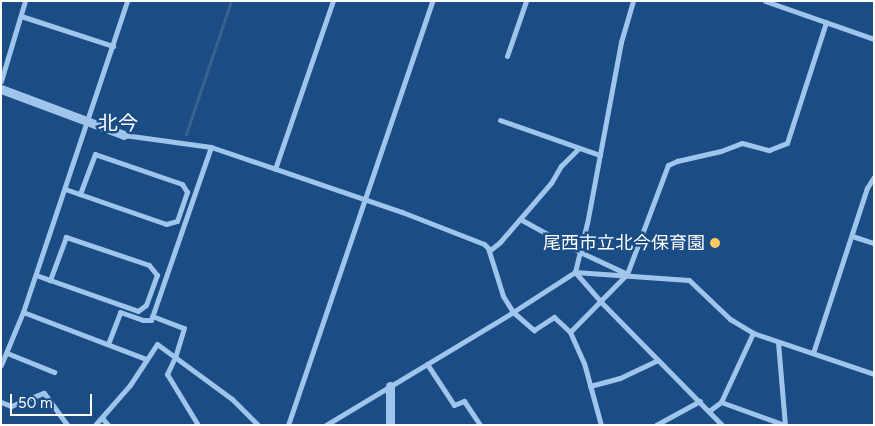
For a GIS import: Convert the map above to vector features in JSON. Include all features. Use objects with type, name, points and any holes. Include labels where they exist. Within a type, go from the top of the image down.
[{"type":"street","points":[[1,82],[26,1]]},
{"type":"street","points":[[1,366],[36,275],[127,1]]},
{"type":"street","points":[[275,169],[332,1]]},
{"type":"street","points":[[288,425],[432,1]]},
{"type":"street","points":[[507,56],[526,1]]},
{"type":"street","points":[[575,272],[600,155],[621,42],[634,1]]},
{"type":"street","points":[[765,1],[874,39]]},
{"type":"street","points":[[21,16],[113,46]]},
{"type":"street","points":[[570,332],[627,274],[668,165],[721,151],[742,143],[769,150],[787,143],[826,22]]},
{"type":"street","points":[[1,89],[124,135],[211,147],[364,199],[484,244],[489,251],[503,296],[513,312],[534,330],[554,317],[570,332],[584,363],[601,425]]},
{"type":"street","points":[[500,120],[578,149],[600,155]]},
{"type":"street","points":[[108,344],[120,312],[143,320],[151,320],[211,147]]},
{"type":"street","points":[[489,251],[500,242],[552,183],[561,166],[578,149]]},
{"type":"street","points":[[65,189],[166,224],[177,221],[187,192],[182,184],[95,154],[80,194]]},
{"type":"street","points":[[813,353],[867,188],[874,177]]},
{"type":"street","points":[[520,219],[580,252],[627,274]]},
{"type":"street","points":[[852,236],[874,243]]},
{"type":"street","points":[[36,275],[50,280],[138,311],[146,305],[157,275],[149,265],[66,237],[50,280]]},
{"type":"street","points":[[575,272],[600,301],[722,425]]},
{"type":"street","points":[[326,425],[513,312],[575,272],[627,274],[689,280],[730,319],[753,333],[874,374]]},
{"type":"street","points":[[23,312],[146,360]]},
{"type":"street","points":[[152,316],[184,328],[175,357],[167,374],[198,425]]},
{"type":"street","points":[[709,410],[721,402],[753,333]]},
{"type":"street","points":[[721,402],[785,425],[778,342]]},
{"type":"street","points":[[95,425],[130,385],[157,344],[232,399],[258,425]]},
{"type":"street","points":[[7,353],[54,372]]},
{"type":"street","points":[[590,386],[620,378],[658,360]]},
{"type":"street","points":[[427,364],[454,405],[464,401],[480,425]]},
{"type":"street","points":[[390,386],[390,425]]},
{"type":"street","points":[[1,402],[11,406],[44,393],[67,425]]},
{"type":"street","points":[[656,425],[700,401]]},
{"type":"street","points":[[102,418],[108,425]]},
{"type":"waterway","points":[[186,134],[231,1]]},
{"type":"place","name":"尾西市立北今保育園","points":[[715,243]]},
{"type":"district","name":"北今","points":[[118,123]]}]
